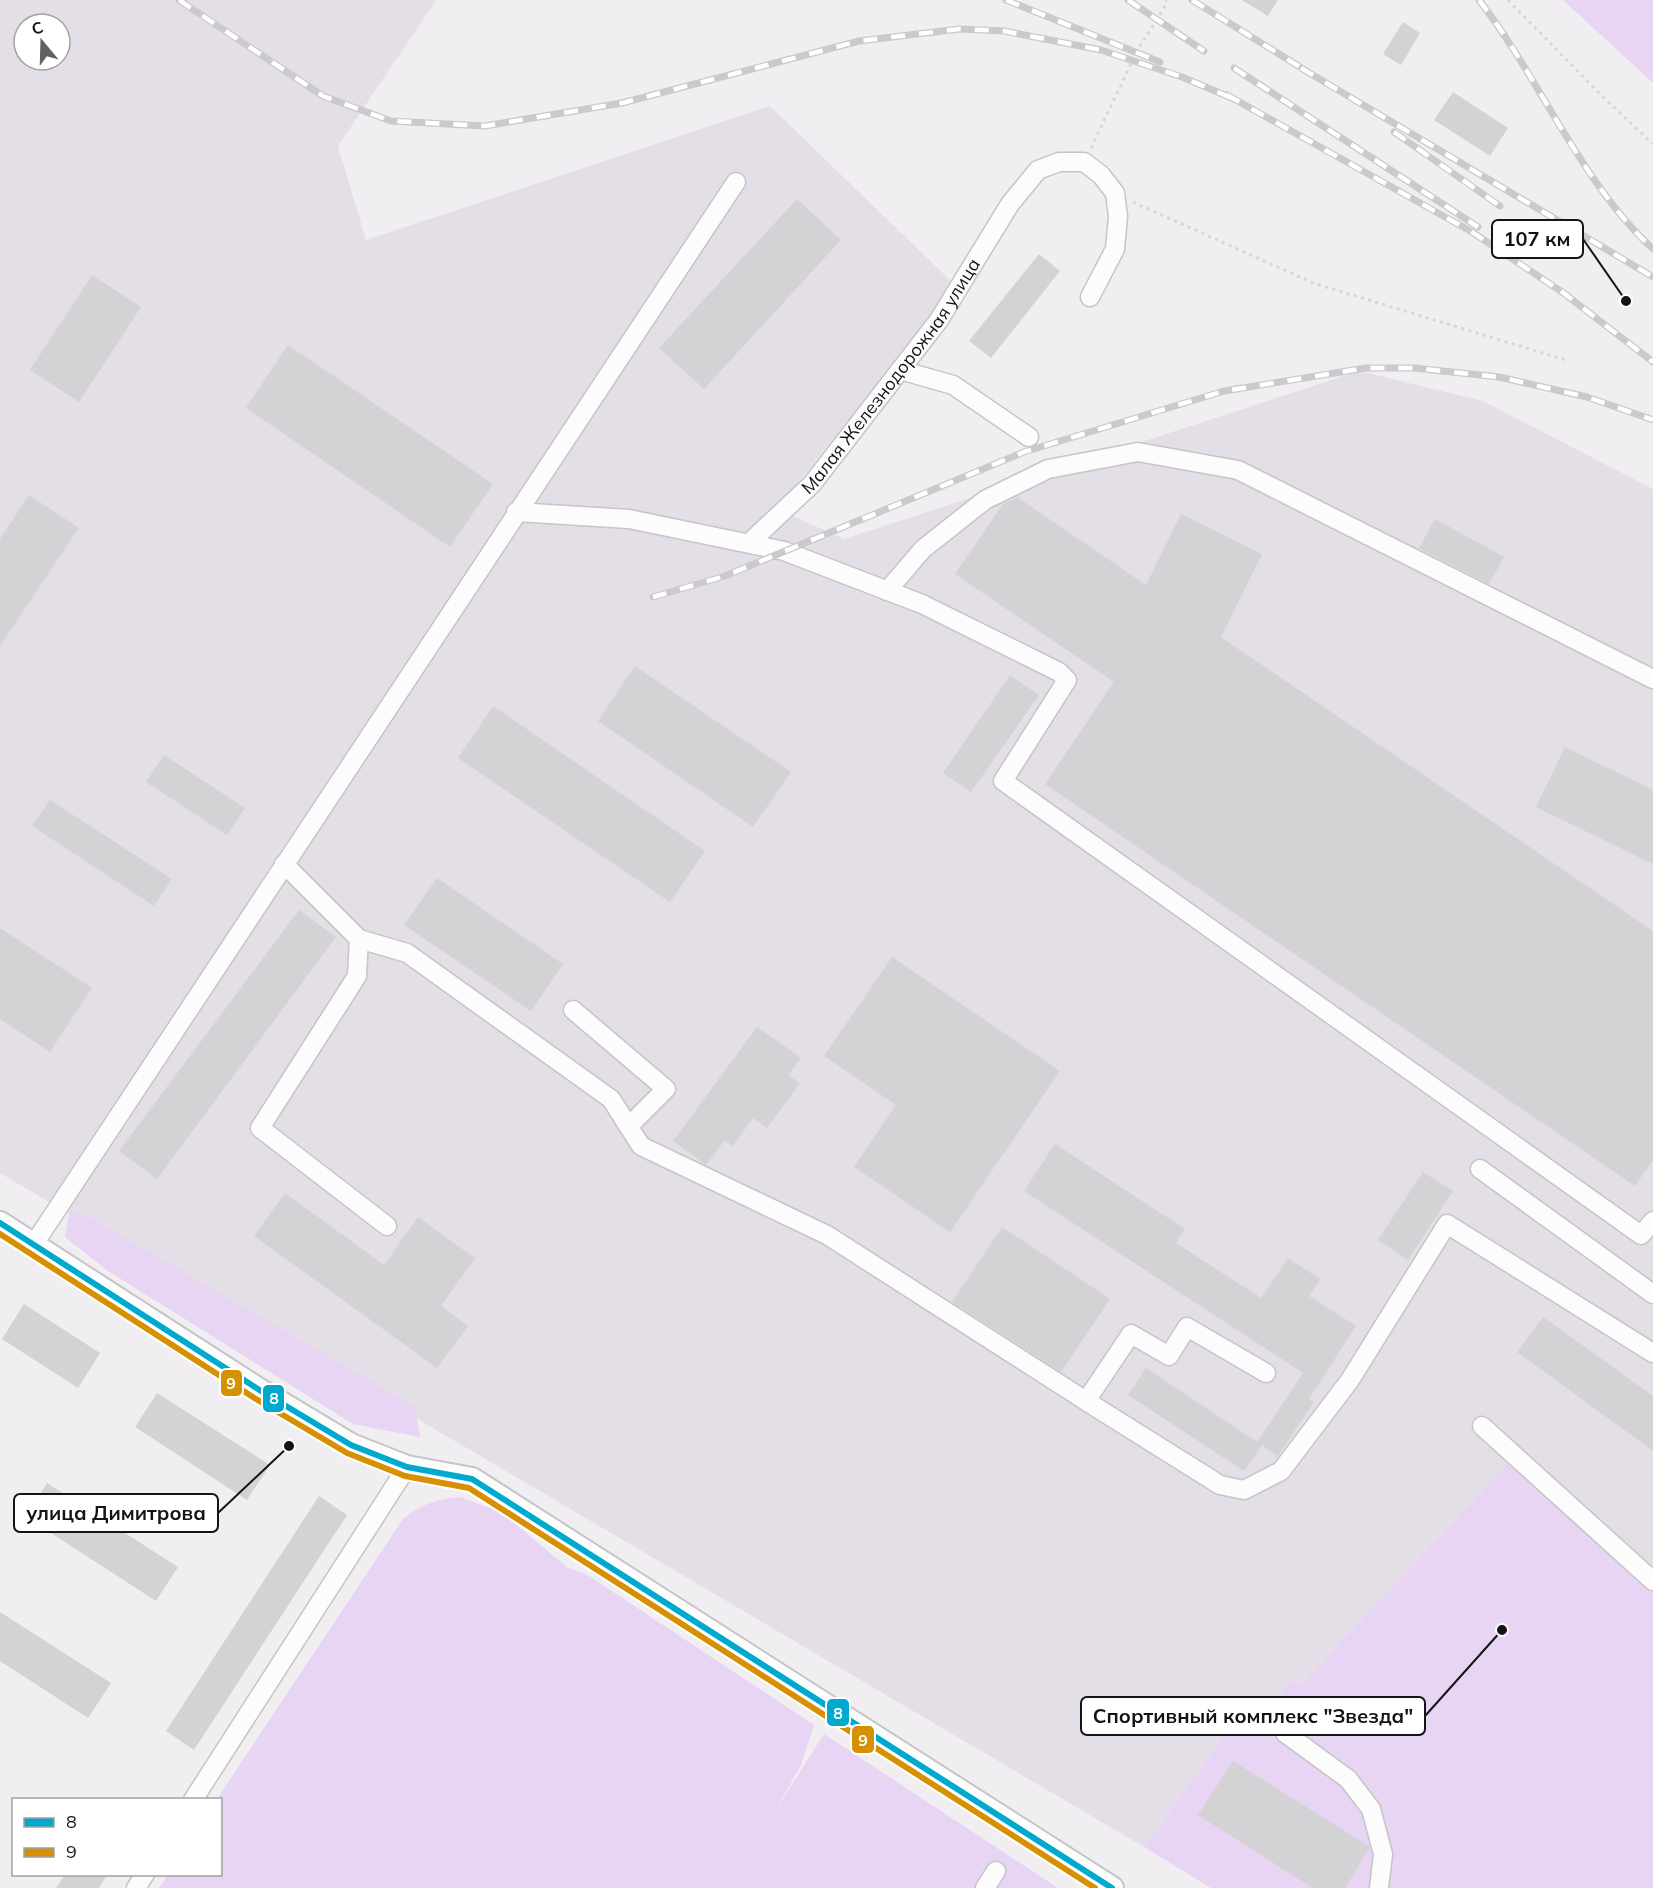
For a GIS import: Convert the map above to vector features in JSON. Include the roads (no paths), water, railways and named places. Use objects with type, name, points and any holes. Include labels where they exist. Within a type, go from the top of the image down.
[{"type":"main road","points":[[0,1223],[261,1391],[351,1445],[407,1467],[472,1479],[1112,1888]]},
{"type":"street","name":"Малая Железнодорожная улица","points":[[748,543],[812,484],[939,320],[1010,204],[1038,170],[1059,162],[1084,162],[1101,174],[1115,193],[1118,216],[1115,249],[1090,297]]},
{"type":"street","points":[[34,1244],[736,182]]},
{"type":"street","points":[[900,370],[953,385],[1029,437]]},
{"type":"street","points":[[887,591],[923,549],[985,500],[1048,469],[1138,452],[1238,470],[1653,679]]},
{"type":"street","points":[[516,512],[629,519],[784,551],[922,604],[1059,672],[1067,680],[1003,781],[1641,1235],[1653,1221]]},
{"type":"street","points":[[284,864],[359,939],[407,953],[611,1099],[641,1146],[827,1235],[1220,1485],[1244,1490],[1281,1471],[1350,1380],[1447,1224],[1653,1353]]},
{"type":"street","points":[[359,939],[357,976],[260,1128],[387,1226]]},
{"type":"street","points":[[573,1010],[666,1089],[629,1126]]},
{"type":"street","points":[[1480,1169],[1653,1294]]},
{"type":"street","points":[[1086,1401],[1131,1334],[1169,1356],[1187,1327],[1266,1372]]},
{"type":"street","points":[[1482,1426],[1653,1581]]},
{"type":"street","points":[[194,1798],[407,1467]]},
{"type":"street","points":[[1285,1733],[1348,1779],[1371,1809],[1383,1854],[1379,1888]]},
{"type":"street","points":[[985,1888],[996,1871]]},
{"type":"railway","points":[[179,0],[323,96],[391,121],[485,126],[622,103],[859,41],[959,29],[1004,31],[1101,50],[1182,77],[1234,99]]},
{"type":"railway","points":[[1006,0],[1160,62]]},
{"type":"railway","points":[[1128,0],[1204,51]]},
{"type":"railway","points":[[1192,0],[1308,72]]},
{"type":"railway","points":[[1479,0],[1501,30],[1582,162],[1627,223],[1653,249]]},
{"type":"railway","points":[[1234,68],[1478,227]]},
{"type":"railway","points":[[1301,68],[1653,277]]},
{"type":"railway","points":[[1227,95],[1472,232],[1568,296]]},
{"type":"railway","points":[[1394,132],[1500,206]]},
{"type":"railway","points":[[1561,291],[1653,362]]},
{"type":"railway","points":[[653,597],[725,576],[1024,452],[1224,391],[1366,368],[1414,368],[1499,377],[1587,397],[1653,420]]},
{"type":"place","name":"107 км","points":[[1626,301]]},
{"type":"place","name":"улица Димитрова","points":[[289,1446]]},
{"type":"place","name":"Спортивный комплекс \"Звезда\"","points":[[1502,1630]]}]
